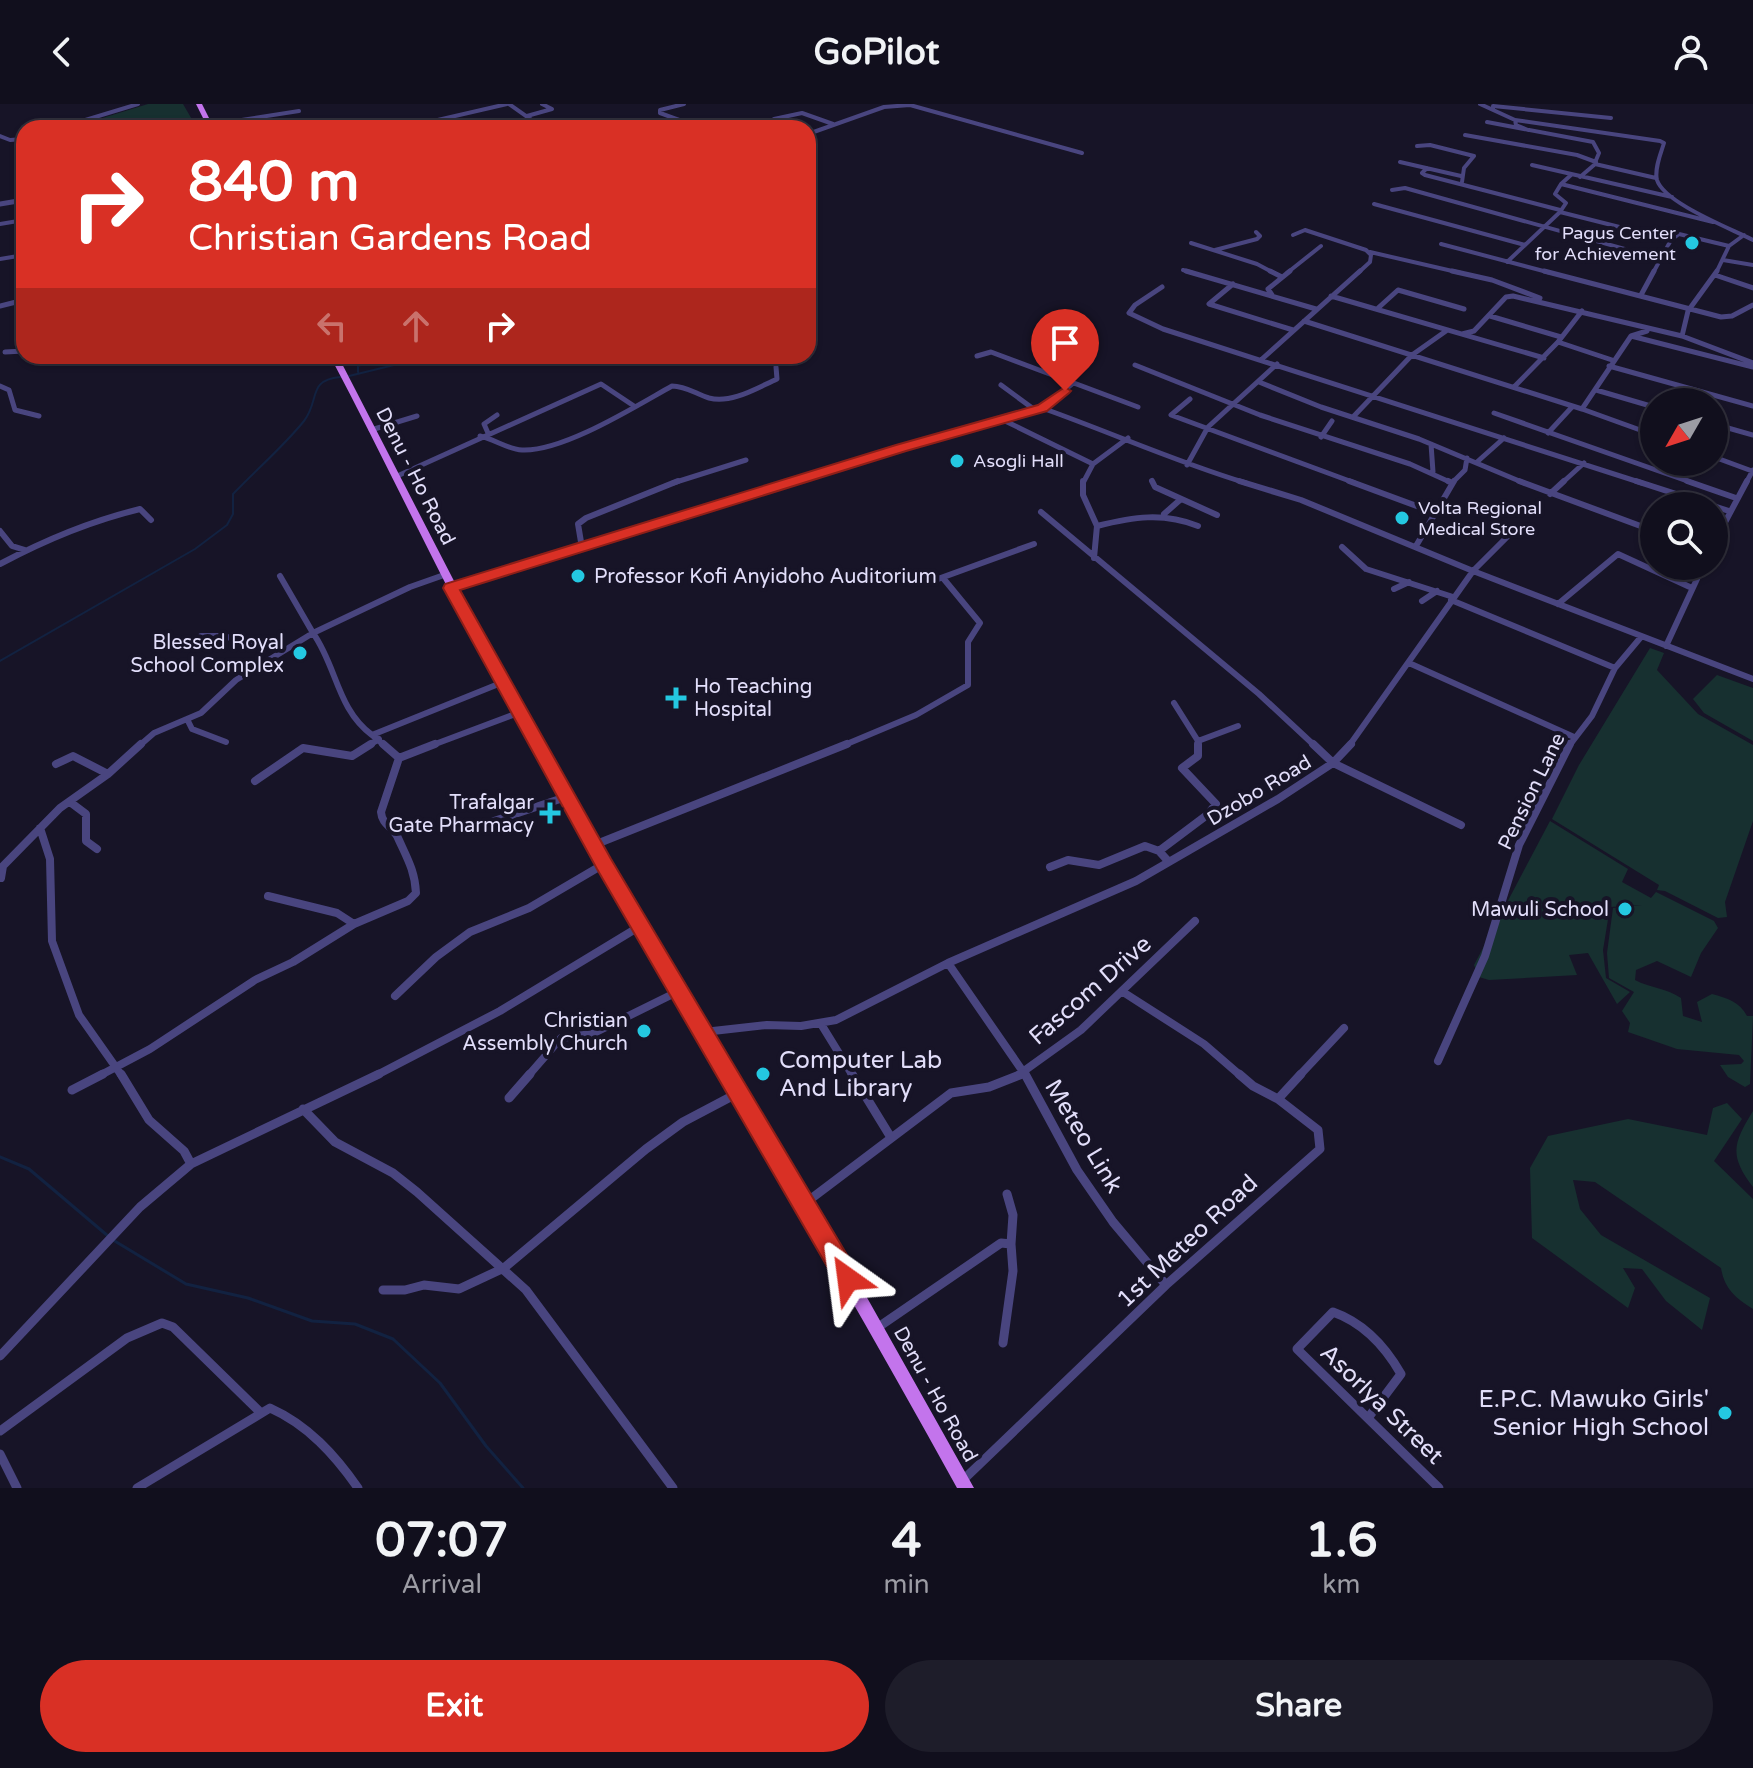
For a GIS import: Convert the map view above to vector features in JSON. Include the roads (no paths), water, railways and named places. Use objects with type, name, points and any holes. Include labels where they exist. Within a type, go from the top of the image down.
[{"type":"main road","name":"Denu - Ho Road","points":[[338,364],[501,683],[877,1328],[964,1484]]},
{"type":"street","points":[[85,120],[138,104]]},
{"type":"street","points":[[438,120],[508,104],[532,120]]},
{"type":"street","points":[[527,116],[552,109],[542,104]]},
{"type":"street","points":[[680,120],[659,112],[684,104]]},
{"type":"street","points":[[1480,104],[1515,120],[1664,143],[1656,178],[1661,187],[1674,198],[1753,240]]},
{"type":"street","points":[[816,131],[884,107],[910,105],[1082,153]]},
{"type":"street","points":[[1493,109],[1493,106],[1511,105],[1611,118]]},
{"type":"street","points":[[1593,115],[1596,108]]},
{"type":"street","points":[[241,120],[299,111]]},
{"type":"street","points":[[773,120],[802,113],[833,124]]},
{"type":"street","points":[[1515,120],[1516,125],[1528,130]]},
{"type":"street","points":[[1487,122],[1593,142],[1599,153],[1596,163],[1580,177]]},
{"type":"street","points":[[1629,128],[1629,136]]},
{"type":"street","points":[[1465,135],[1577,155],[1656,178]]},
{"type":"street","points":[[1417,146],[1430,145],[1474,156],[1462,179]]},
{"type":"street","points":[[1400,162],[1427,168],[1422,173],[1425,175],[1462,179],[1560,211],[1671,240]]},
{"type":"street","points":[[1532,165],[1674,198]]},
{"type":"street","points":[[1507,262],[1566,203],[1555,194],[1571,175]]},
{"type":"street","points":[[1561,184],[1726,225]]},
{"type":"street","points":[[1392,190],[1405,188],[1661,259]]},
{"type":"street","points":[[1374,204],[1525,245]]},
{"type":"street","points":[[1293,235],[1305,230],[1370,252],[1492,280],[1561,306]]},
{"type":"street","points":[[1213,250],[1257,239],[1260,236],[1256,232]]},
{"type":"street","points":[[1641,295],[1671,240],[1679,234],[1729,246]]},
{"type":"street","points":[[1682,336],[1690,308],[1715,275],[1729,246],[1744,235]]},
{"type":"street","points":[[1191,243],[1257,264],[1282,277]]},
{"type":"street","points":[[1441,244],[1726,318],[1753,305]]},
{"type":"street","points":[[1272,295],[1268,289],[1321,246]]},
{"type":"street","points":[[1262,359],[1370,262],[1370,252]]},
{"type":"street","points":[[1723,260],[1753,265]]},
{"type":"street","points":[[1183,270],[1316,309]]},
{"type":"street","points":[[1715,275],[1753,288]]},
{"type":"street","points":[[1233,284],[1209,304],[1293,330]]},
{"type":"street","points":[[1162,287],[1135,305],[1129,313],[1163,329],[1729,511],[1752,471],[1728,462]]},
{"type":"street","points":[[1377,309],[1398,290],[1464,309]]},
{"type":"street","points":[[1331,296],[1544,358]]},
{"type":"street","points":[[1462,334],[1474,331],[1509,296],[1682,336],[1752,363]]},
{"type":"street","points":[[1514,387],[1544,358],[1582,311]]},
{"type":"street","points":[[1490,316],[1612,360]]},
{"type":"street","points":[[1304,321],[1640,430]]},
{"type":"street","points":[[1582,409],[1631,336],[1639,331],[1656,330]]},
{"type":"street","points":[[1353,417],[1412,355],[1446,331]]},
{"type":"street","points":[[1631,336],[1752,363]]},
{"type":"street","points":[[5,352],[16,351]]},
{"type":"street","points":[[977,356],[991,352],[1138,407]]},
{"type":"street","points":[[1187,465],[1208,427],[1277,364]]},
{"type":"street","points":[[1135,365],[1321,437],[1433,472],[1452,483]]},
{"type":"street","points":[[1609,366],[1753,406]]},
{"type":"street","points":[[480,436],[512,448],[530,450],[603,423],[676,385],[712,399],[725,399],[777,379],[776,367]]},
{"type":"street","points":[[1259,382],[1431,444],[1550,494],[1640,526]]},
{"type":"street","points":[[395,477],[601,384],[634,406]]},
{"type":"street","points":[[451,588],[779,485],[1039,409],[1072,384]]},
{"type":"street","points":[[1001,385],[1039,409],[1128,438],[1187,465],[1301,500],[1473,571],[1753,679]]},
{"type":"street","points":[[0,386],[8,388],[15,410],[39,416]]},
{"type":"street","points":[[1596,390],[1640,403]]},
{"type":"street","points":[[1190,399],[1171,415],[1433,512]]},
{"type":"street","points":[[1548,433],[1572,407]]},
{"type":"street","points":[[1494,413],[1736,498]]},
{"type":"street","points":[[488,433],[484,424],[497,415]]},
{"type":"street","points":[[371,430],[417,416]]},
{"type":"street","points":[[1003,420],[1093,464]]},
{"type":"street","points":[[1321,437],[1332,421]]},
{"type":"street","points":[[1728,428],[1753,435]]},
{"type":"street","points":[[1094,558],[1097,526],[1086,503],[1082,484],[1093,464],[1128,438]]},
{"type":"street","points":[[1477,462],[1504,438]]},
{"type":"street","points":[[1431,444],[1433,472]]},
{"type":"street","points":[[1416,546],[1433,512],[1452,483],[1465,470],[1467,458]]},
{"type":"street","points":[[582,548],[577,530],[578,524],[586,518],[685,478],[746,460]]},
{"type":"street","points":[[1550,494],[1584,463]]},
{"type":"street","points":[[1152,481],[1153,486],[1217,515]]},
{"type":"street","points":[[1164,514],[1181,499]]},
{"type":"street","points":[[0,564],[25,550],[123,512],[140,509],[151,520]]},
{"type":"street","points":[[1041,512],[1259,694],[1333,763],[1461,825]]},
{"type":"street","points":[[1097,526],[1133,517],[1164,514],[1198,526]]},
{"type":"street","points":[[0,531],[12,546],[25,550]]},
{"type":"street","name":"Dzobo Road","points":[[704,1032],[767,1025],[821,1024],[884,998],[948,963],[1136,881],[1278,799],[1333,763],[1357,738],[1452,599],[1473,571],[1508,536]]},
{"type":"street","points":[[927,583],[1034,544]]},
{"type":"street","points":[[1342,547],[1366,569],[1437,591],[1615,668]]},
{"type":"street","points":[[1558,604],[1618,554],[1692,588]]},
{"type":"street","points":[[1,878],[3,866],[40,828],[154,733],[201,713],[236,680],[313,633],[410,587],[444,575]]},
{"type":"street","points":[[280,576],[330,661],[345,710],[358,725],[399,758]]},
{"type":"street","points":[[594,845],[906,721],[939,706],[968,685],[968,642],[980,623],[943,578]]},
{"type":"street","points":[[1666,646],[1696,580]]},
{"type":"street","points":[[1394,589],[1409,582]]},
{"type":"street","points":[[1422,601],[1437,591]]},
{"type":"street","points":[[201,636],[221,635],[271,650],[285,649]]},
{"type":"street","name":"Pension Lane","points":[[1438,1061],[1485,956],[1519,845],[1574,737],[1592,716],[1615,668],[1641,637]]},
{"type":"street","points":[[1409,663],[1574,737]]},
{"type":"street","points":[[255,781],[303,748],[352,756],[376,737],[501,683]]},
{"type":"street","points":[[1159,851],[1207,815],[1216,804],[1182,768],[1198,756],[1198,741],[1174,703]]},
{"type":"street","points":[[399,758],[518,713]]},
{"type":"street","points":[[187,719],[192,729],[226,742]]},
{"type":"street","points":[[1198,741],[1238,726]]},
{"type":"street","points":[[56,764],[73,756],[108,774]]},
{"type":"street","points":[[72,1090],[117,1067],[255,980],[293,962],[354,924],[408,901],[416,893],[415,870],[400,848],[398,837],[382,821],[381,812],[399,758]]},
{"type":"street","points":[[476,827],[566,797]]},
{"type":"street","points":[[70,802],[86,814],[86,841],[97,849]]},
{"type":"street","points":[[40,828],[50,859],[52,941],[79,1015],[117,1067],[149,1120],[184,1151],[191,1164]]},
{"type":"street","points":[[1050,867],[1068,860],[1099,865],[1145,846],[1159,851],[1168,861]]},
{"type":"street","points":[[395,996],[446,948],[474,930],[490,921],[517,914],[563,884],[604,864]]},
{"type":"street","points":[[268,896],[337,913],[354,924]]},
{"type":"street","name":"Fascom Drive","points":[[804,1204],[890,1136],[951,1093],[989,1087],[1024,1073],[1081,1030],[1195,921]]},
{"type":"street","points":[[0,1356],[166,1181],[191,1164],[400,1064],[500,1011],[642,925]]},
{"type":"street","name":"Meteo Link","points":[[948,963],[1024,1073],[1077,1170],[1113,1222],[1166,1285]]},
{"type":"street","points":[[509,1098],[561,1038],[592,1034],[679,991]]},
{"type":"street","points":[[1123,992],[1204,1044],[1253,1086],[1278,1099],[1344,1028]]},
{"type":"street","points":[[821,1024],[890,1136]]},
{"type":"street","points":[[383,1290],[405,1290],[424,1285],[459,1289],[504,1268],[646,1149],[683,1122],[738,1093]]},
{"type":"street","name":"1st Meteo Road","points":[[964,1484],[1166,1285],[1320,1149],[1322,1142],[1318,1130],[1278,1099]]},
{"type":"street","points":[[303,1109],[335,1142],[393,1173],[526,1290],[673,1488]]},
{"type":"street","points":[[1003,1343],[1013,1271],[1013,1215],[1007,1194]]},
{"type":"street","points":[[877,1328],[1001,1243],[1011,1244]]},
{"type":"street","name":"Asorlya Street","points":[[1368,1418],[1401,1374],[1393,1359],[1371,1335],[1349,1316],[1333,1312],[1297,1349],[1439,1488]]},
{"type":"street","points":[[0,1431],[62,1383],[131,1337],[163,1323],[173,1327],[260,1412]]},
{"type":"street","points":[[137,1488],[270,1408],[301,1422],[342,1465],[358,1488]]},
{"type":"street","points":[[0,1454],[17,1488]]},
{"type":"waterway","points":[[358,372],[358,366],[364,364]]},
{"type":"waterway","points":[[349,376],[398,364]]},
{"type":"waterway","points":[[0,661],[195,549],[227,525],[233,514],[233,494],[304,421],[318,387],[323,382],[340,377]]},
{"type":"waterway","points":[[0,1157],[29,1169],[108,1236]]},
{"type":"waterway","points":[[113,1240],[186,1284],[248,1298],[312,1321],[355,1324],[393,1339],[440,1383],[486,1446],[523,1488]]},
{"type":"place","name":"Pagus Center for Achievement","points":[[1692,243]]},
{"type":"place","name":"Asogli Hall","points":[[957,461]]},
{"type":"place","name":"Volta Regional Medical Store","points":[[1402,518]]},
{"type":"place","name":"Professor Kofi Anyidoho Auditorium","points":[[578,576]]},
{"type":"place","name":"Blessed Royal School Complex","points":[[300,653]]},
{"type":"place","name":"Ho Teaching Hospital","points":[[676,698]]},
{"type":"place","name":"Trafalgar Gate Pharmacy","points":[[550,813]]},
{"type":"place","name":"Mawuli School","points":[[1625,909]]},
{"type":"place","name":"Christian Assembly Church","points":[[644,1031]]},
{"type":"place","name":"Computer Lab And Library","points":[[763,1074]]},
{"type":"place","name":"E.P.C. Mawuko Girls' Senior High School","points":[[1725,1413]]}]
